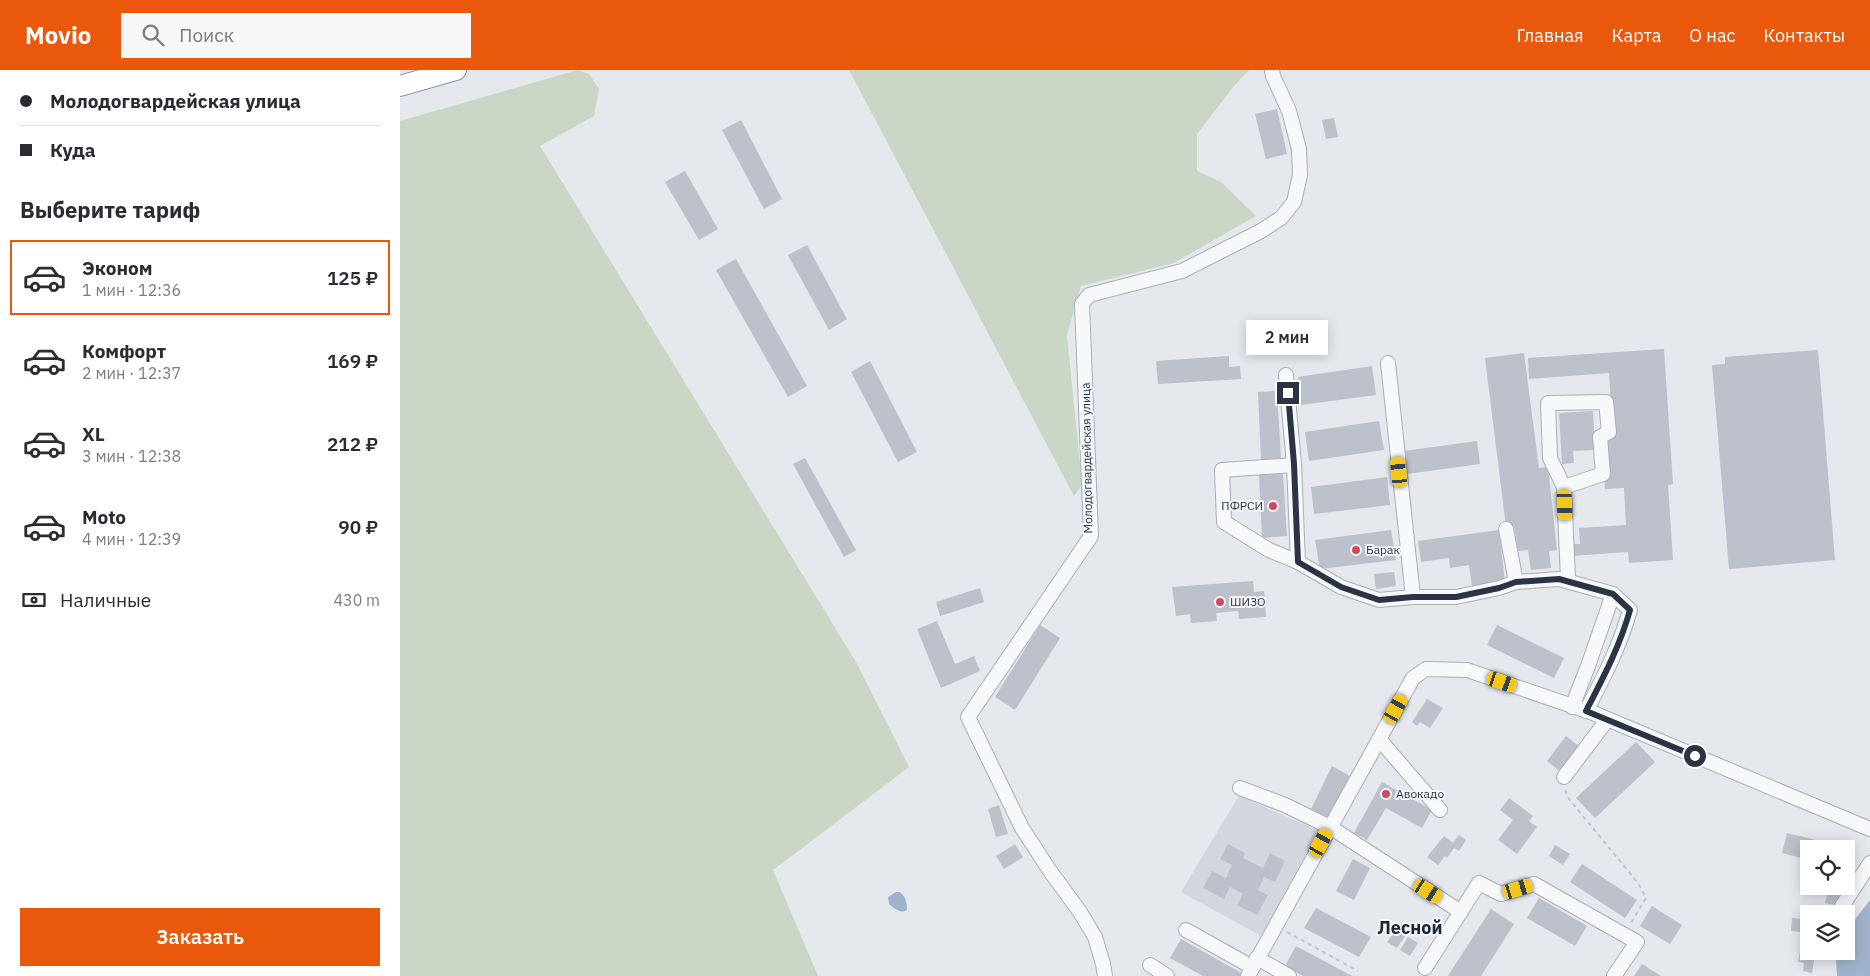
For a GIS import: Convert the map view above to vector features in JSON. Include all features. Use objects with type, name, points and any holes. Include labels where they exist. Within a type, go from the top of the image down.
[{"type":"highway","points":[[400,86],[456,70]]},
{"type":"street","name":"Молодогвардейская улица","points":[[1105,976],[1104,964],[1095,937],[1022,828],[968,717],[1091,536],[1082,304],[1089,295],[1182,271],[1262,231],[1281,218],[1294,202],[1300,175],[1300,149],[1289,111],[1272,70]]},
{"type":"street","points":[[1388,364],[1413,597]]},
{"type":"street","points":[[1286,375],[1294,464],[1298,562]]},
{"type":"street","points":[[1564,486],[1603,474],[1600,437],[1609,432],[1606,402],[1548,403],[1550,458],[1564,486],[1568,580]]},
{"type":"street","points":[[1294,464],[1222,470],[1224,522],[1269,550],[1298,562],[1341,587],[1379,600],[1413,597],[1456,597],[1499,588],[1516,582],[1559,579],[1613,594],[1630,610],[1626,626],[1606,672],[1586,711]]},
{"type":"street","points":[[1506,529],[1516,582]]},
{"type":"street","points":[[1572,707],[1613,594]]},
{"type":"street","points":[[1252,967],[1413,678],[1426,669],[1467,670],[1586,711],[1870,829]]},
{"type":"street","points":[[1564,777],[1607,720]]},
{"type":"street","points":[[1379,739],[1440,810]]},
{"type":"street","points":[[1240,788],[1285,805],[1330,827],[1461,912]]},
{"type":"street","points":[[1843,905],[1870,862]]},
{"type":"street","points":[[1425,968],[1479,884],[1501,894],[1534,884],[1637,942],[1614,976]]},
{"type":"street","points":[[1186,930],[1252,967],[1289,976]]},
{"type":"street","points":[[1150,965],[1167,976]]},
{"type":"path","points":[[1564,777],[1569,799],[1645,894],[1646,898],[1624,934]]},
{"type":"path","points":[[1276,925],[1358,971]]},
{"type":"shaded area","points":[[1239,796],[1322,832],[1263,937],[1181,892]]},
{"type":"green space","points":[[578,70],[589,74],[599,89],[594,116],[540,146],[856,662],[909,767],[773,870],[818,976],[400,976],[400,121]]},
{"type":"green space","points":[[849,70],[1249,70],[1234,86],[1197,134],[1197,171],[1221,182],[1256,216],[1174,263],[1081,286],[1067,335],[1082,485],[1074,496]]},
{"type":"water","points":[[896,892],[900,892],[904,896],[907,910],[900,911],[889,904],[888,897]]},
{"type":"water","points":[[1870,900],[1870,976],[1837,976],[1836,960],[1855,960],[1855,920]]},
{"type":"building","points":[[1277,109],[1287,154],[1266,159],[1255,114]]},
{"type":"building","points":[[1334,118],[1338,137],[1326,139],[1322,120]]},
{"type":"building","points":[[741,120],[782,199],[764,209],[722,130]]},
{"type":"building","points":[[685,171],[718,229],[699,240],[665,182]]},
{"type":"building","points":[[807,245],[847,319],[829,330],[788,255]]},
{"type":"building","points":[[736,259],[807,386],[788,397],[716,270]]},
{"type":"building","points":[[1664,349],[1673,484],[1668,485],[1673,560],[1629,563],[1628,552],[1571,556],[1570,544],[1580,544],[1579,528],[1626,525],[1624,488],[1605,489],[1602,438],[1613,438],[1609,373],[1529,379],[1528,358]]},
{"type":"building","points":[[1818,350],[1835,560],[1729,569],[1712,365],[1725,364],[1725,357]]},
{"type":"building","points":[[1524,353],[1539,468],[1548,467],[1557,550],[1549,551],[1551,568],[1531,570],[1528,550],[1518,551],[1514,525],[1506,526],[1485,358]]},
{"type":"building","points":[[1229,356],[1229,367],[1240,366],[1241,379],[1158,384],[1156,361]]},
{"type":"building","points":[[870,361],[917,452],[898,462],[851,372]]},
{"type":"building","points":[[1372,366],[1376,395],[1301,405],[1298,377]]},
{"type":"building","points":[[1277,391],[1281,458],[1261,460],[1258,392]]},
{"type":"building","points":[[1593,411],[1595,450],[1573,451],[1574,463],[1562,464],[1559,413]]},
{"type":"building","points":[[1379,421],[1384,450],[1309,461],[1305,432]]},
{"type":"building","points":[[1477,441],[1480,464],[1407,474],[1404,451]]},
{"type":"building","points":[[805,458],[856,550],[844,557],[793,464]]},
{"type":"building","name":"ПФРСИ","points":[[1283,474],[1287,536],[1262,538],[1259,475]]},
{"type":"building","name":"Барак","points":[[1387,477],[1390,505],[1314,514],[1311,487]]},
{"type":"building","name":"Барак","points":[[1391,530],[1396,560],[1320,569],[1315,540]]},
{"type":"building","points":[[1499,530],[1505,582],[1472,586],[1469,565],[1450,568],[1449,558],[1421,562],[1418,541]]},
{"type":"building","points":[[1394,572],[1396,586],[1376,589],[1374,574]]},
{"type":"building","name":"ШИЗО","points":[[1253,581],[1254,592],[1264,591],[1266,617],[1239,619],[1238,611],[1216,613],[1217,621],[1191,623],[1190,614],[1176,616],[1172,587]]},
{"type":"building","points":[[980,588],[984,602],[940,616],[936,602]]},
{"type":"building","points":[[937,621],[955,664],[974,656],[980,671],[941,688],[917,629]]},
{"type":"building","points":[[1040,625],[1060,638],[1015,710],[995,697]]},
{"type":"building","points":[[1497,625],[1564,658],[1554,678],[1487,645]]},
{"type":"building","points":[[1427,699],[1443,708],[1430,728],[1420,722],[1417,726],[1412,722]]},
{"type":"building","points":[[1566,736],[1580,747],[1561,772],[1547,761]]},
{"type":"building","points":[[1636,742],[1655,762],[1595,818],[1576,798]]},
{"type":"building","points":[[1332,766],[1350,776],[1328,817],[1311,809]]},
{"type":"building","points":[[1382,782],[1432,810],[1422,828],[1386,808],[1367,840],[1354,833]]},
{"type":"building","points":[[1509,798],[1533,816],[1529,821],[1537,827],[1517,854],[1498,840],[1513,820],[1500,810]]},
{"type":"building","points":[[999,805],[1008,834],[996,837],[988,809]]},
{"type":"building","points":[[1787,833],[1816,840],[1800,840],[1800,858],[1782,853]]},
{"type":"building","points":[[1459,835],[1466,840],[1459,851],[1454,848],[1447,858],[1445,856],[1438,865],[1427,857],[1444,836],[1453,843]]},
{"type":"building","points":[[1015,844],[1023,857],[1004,869],[996,856]]},
{"type":"building","points":[[1228,844],[1245,853],[1243,858],[1263,868],[1270,853],[1285,861],[1275,882],[1264,877],[1258,890],[1268,895],[1257,915],[1237,905],[1243,894],[1230,887],[1224,899],[1203,888],[1212,871],[1226,878],[1232,865],[1220,859]]},
{"type":"building","points":[[1555,845],[1570,854],[1563,865],[1549,856]]},
{"type":"building","points":[[1353,859],[1370,868],[1354,900],[1336,891]]},
{"type":"building","points":[[1582,864],[1637,900],[1625,918],[1570,882]]},
{"type":"building","points":[[1827,895],[1841,895],[1838,905],[1825,903]]},
{"type":"building","points":[[1539,898],[1587,926],[1575,946],[1527,918]]},
{"type":"building","points":[[1652,906],[1682,925],[1670,944],[1640,926]]},
{"type":"building","points":[[1316,908],[1371,937],[1359,957],[1304,928]]},
{"type":"building","points":[[1491,909],[1514,924],[1481,976],[1448,976]]},
{"type":"building","points":[[1792,918],[1800,919],[1800,932],[1791,931]]},
{"type":"building","points":[[1396,930],[1405,936],[1397,948],[1387,942]]},
{"type":"building","points":[[1408,937],[1418,943],[1410,956],[1400,950]]},
{"type":"building","points":[[1181,939],[1243,974],[1241,976],[1203,976],[1170,958]]},
{"type":"building","points":[[1296,946],[1352,976],[1303,976],[1285,966]]},
{"type":"building","points":[[1800,951],[1800,960],[1814,960],[1812,973],[1803,971],[1804,963],[1798,962]]},
{"type":"building","points":[[1642,964],[1661,976],[1634,976]]},
{"type":"place","name":"ПФРСИ","points":[[1273,506]]},
{"type":"place","name":"Барак","points":[[1356,550]]},
{"type":"place","name":"ШИЗО","points":[[1220,602]]},
{"type":"place","name":"Авокадо","points":[[1386,794]]},
{"type":"district","name":"Лесной","points":[[1410,928]]},
{"type":"route","points":[[1288,393],[1294,464],[1298,562],[1341,587],[1379,600],[1413,597],[1456,597],[1499,588],[1516,582],[1559,579],[1613,594],[1630,610],[1626,626],[1606,672],[1586,711],[1695,756]]}]
